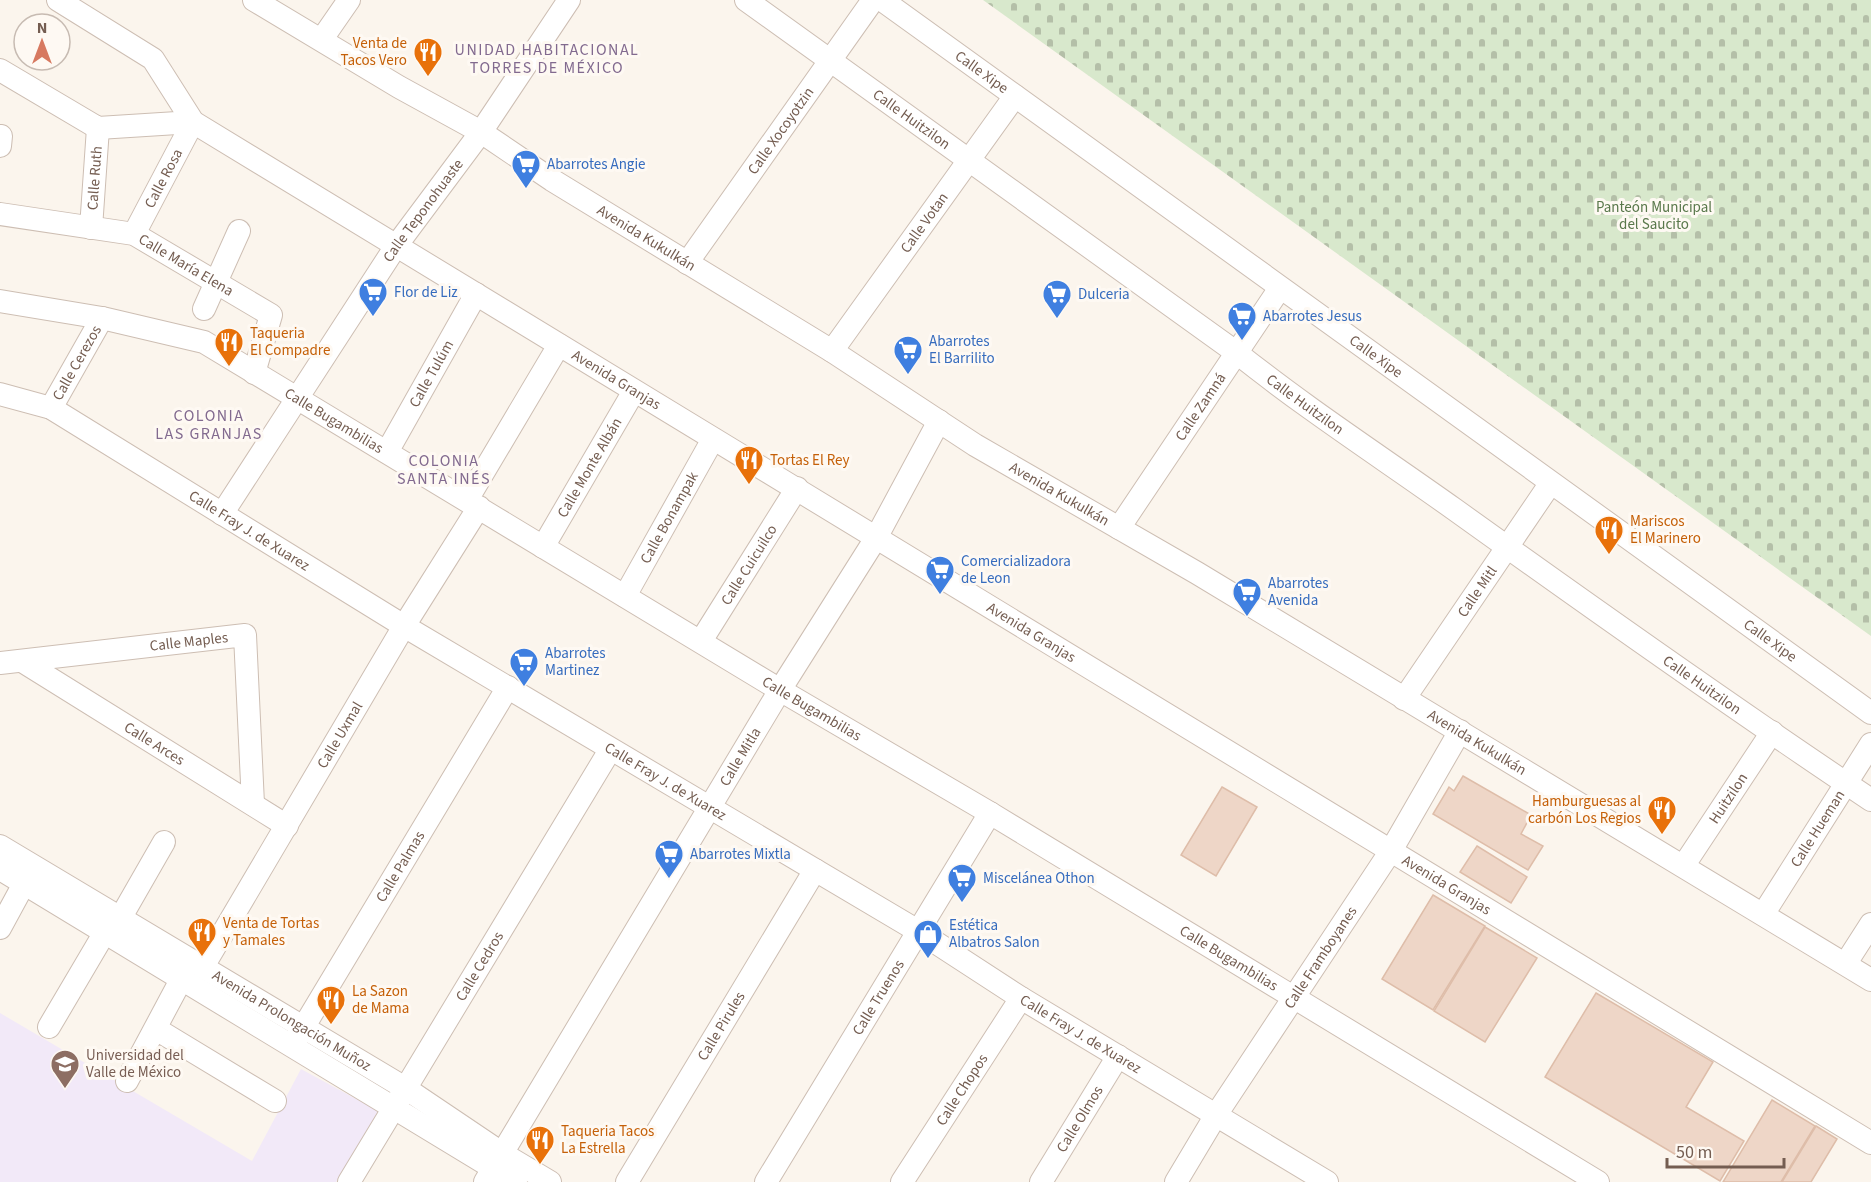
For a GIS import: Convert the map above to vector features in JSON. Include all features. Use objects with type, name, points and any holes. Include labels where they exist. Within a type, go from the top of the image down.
[{"type":"street","points":[[0,70],[98,128],[193,122],[153,59],[58,0]]},
{"type":"street","name":"Avenida Kukulkán","points":[[254,0],[399,87],[481,132],[687,263],[832,351],[939,421],[1684,865],[1871,980]]},
{"type":"street","points":[[322,39],[349,0]]},
{"type":"street","name":"Calle Teponohuaste","points":[[222,514],[396,246],[481,132],[569,0]]},
{"type":"street","name":"Calle Huitzilon","points":[[746,0],[1237,353],[1303,406],[1372,451],[1871,800]]},
{"type":"street","name":"Calle Xocoyotzin","points":[[687,263],[873,0]]},
{"type":"street","name":"Calle Xipe","points":[[882,0],[1871,713]]},
{"type":"street","name":"Calle Votan","points":[[832,351],[1015,96]]},
{"type":"street","name":"Calle Rosa","points":[[134,234],[193,122]]},
{"type":"street","name":"Avenida Granjas","points":[[193,122],[1392,849],[1871,1143]]},
{"type":"street","name":"Calle Ruth","points":[[91,228],[98,128]]},
{"type":"street","name":"Calle María Elena","points":[[0,214],[134,234],[272,315],[254,373]]},
{"type":"street","points":[[204,309],[239,231]]},
{"type":"street","name":"Calle Zamná","points":[[1119,528],[1280,288]]},
{"type":"street","name":"Calle Tulúm","points":[[387,452],[476,294]]},
{"type":"street","name":"Calle Bugambilias","points":[[0,301],[102,318],[204,342],[780,690],[990,813],[1598,1182]]},
{"type":"street","name":"Calle Cerezos","points":[[51,408],[102,318]]},
{"type":"street","name":"Calle Uxmal","points":[[204,965],[404,626],[559,345]]},
{"type":"street","name":"Calle Monte Albán","points":[[543,547],[634,391]]},
{"type":"street","name":"Calle Fray J. de Xuarez","points":[[0,394],[51,408],[404,626],[918,931],[1021,998],[1216,1115],[1317,1179]]},
{"type":"street","name":"Calle Mitla","points":[[494,1168],[780,690],[876,538],[939,421]]},
{"type":"street","name":"Calle Bonampak","points":[[625,596],[713,439]]},
{"type":"street","name":"Calle Mitl","points":[[1404,699],[1551,484]]},
{"type":"street","name":"Calle Cuicuilco","points":[[701,641],[796,488]]},
{"type":"street","name":"Calle Maples","points":[[11,662],[245,635],[253,804]]},
{"type":"street","name":"Calle Arces","points":[[11,662],[287,826]]},
{"type":"street","name":"Calle Palmas","points":[[292,1047],[508,687]]},
{"type":"street","name":"Calle Framboyanes","points":[[1176,1182],[1216,1115],[1295,999],[1392,849],[1460,731]]},
{"type":"street","name":"Huitzilon","points":[[1684,865],[1772,732]]},
{"type":"street","name":"Calle Hueman","points":[[1764,913],[1871,744]]},
{"type":"street","name":"Calle Cedros","points":[[349,1182],[610,750]]},
{"type":"street","name":"Calle Truenos","points":[[766,1182],[990,813]]},
{"type":"street","points":[[49,1027],[164,842]]},
{"type":"street","name":"Avenida Prolongación Muñoz","points":[[0,846],[29,874],[113,924],[204,965],[405,1088],[494,1168],[550,1182]]},
{"type":"street","name":"Avenida Prolongación Muñoz","points":[[0,869],[29,874]]},
{"type":"street","name":"Calle Pirules","points":[[627,1182],[814,870]]},
{"type":"street","points":[[0,928],[29,874]]},
{"type":"street","name":"Avenida Prolongación Muñoz","points":[[113,924],[183,978],[292,1047],[516,1182]]},
{"type":"street","points":[[1846,963],[1871,924]]},
{"type":"street","points":[[127,1080],[183,978]]},
{"type":"street","name":"Calle Chopos","points":[[903,1182],[1021,998]]},
{"type":"street","points":[[156,1029],[275,1101]]},
{"type":"street","name":"Calle Olmos","points":[[1041,1182],[1118,1056]]},
{"type":"shaded area","name":"Universidad del Valle de México","points":[[0,1013],[252,1161],[301,1069],[380,1112],[336,1182],[0,1182]]},
{"type":"green space","name":"Panteón Municipal del Saucito","points":[[983,0],[1871,0],[1871,636]]},
{"type":"building","points":[[1463,776],[1531,815],[1521,834],[1543,846],[1528,870],[1433,814],[1449,787],[1454,791]]},
{"type":"building","points":[[1222,787],[1257,807],[1216,876],[1181,855]]},
{"type":"building","points":[[1477,846],[1527,877],[1511,903],[1460,872]]},
{"type":"building","points":[[1433,895],[1485,926],[1433,1010],[1382,979]]},
{"type":"building","points":[[1485,927],[1537,958],[1485,1042],[1434,1011]]},
{"type":"building","points":[[1596,993],[1713,1062],[1686,1107],[1744,1141],[1720,1181],[1545,1077]]},
{"type":"building","points":[[1772,1100],[1815,1126],[1781,1182],[1723,1182]]},
{"type":"building","points":[[1816,1126],[1837,1139],[1811,1182],[1782,1182]]},
{"type":"place","name":"Venta de Tacos Vero","points":[[428,78]]},
{"type":"place","name":"Abarrotes Angie","points":[[526,190]]},
{"type":"place","name":"Flor de Liz","points":[[373,318]]},
{"type":"place","name":"Dulceria","points":[[1057,320]]},
{"type":"place","name":"Abarrotes Jesus","points":[[1242,342]]},
{"type":"place","name":"Taqueria El Compadre","points":[[229,368]]},
{"type":"place","name":"Abarrotes El Barrilito","points":[[908,376]]},
{"type":"place","name":"Tortas El Rey","points":[[749,486]]},
{"type":"place","name":"Mariscos El Marinero","points":[[1609,556]]},
{"type":"place","name":"Comercializadora de Leon","points":[[940,596]]},
{"type":"place","name":"Abarrotes Avenida","points":[[1247,618]]},
{"type":"place","name":"Abarrotes Martinez","points":[[524,688]]},
{"type":"place","name":"Hamburguesas al carbón Los Regios","points":[[1662,836]]},
{"type":"place","name":"Abarrotes Mixtla","points":[[669,880]]},
{"type":"place","name":"Miscelánea Othon","points":[[962,904]]},
{"type":"place","name":"Venta de Tortas y Tamales","points":[[202,958]]},
{"type":"place","name":"Estética Albatros Salon","points":[[928,960]]},
{"type":"place","name":"La Sazon de Mama","points":[[331,1026]]},
{"type":"place","name":"Universidad del Valle de México","points":[[65,1090]]},
{"type":"place","name":"Taqueria Tacos La Estrella","points":[[540,1166]]},
{"type":"district","name":"UNIDAD HABITACIONAL TORRES DE MÉXICO","points":[[547,59]]},
{"type":"district","name":"COLONIA LAS GRANJAS","points":[[209,425]]},
{"type":"district","name":"COLONIA SANTA INÉS","points":[[444,470]]}]
